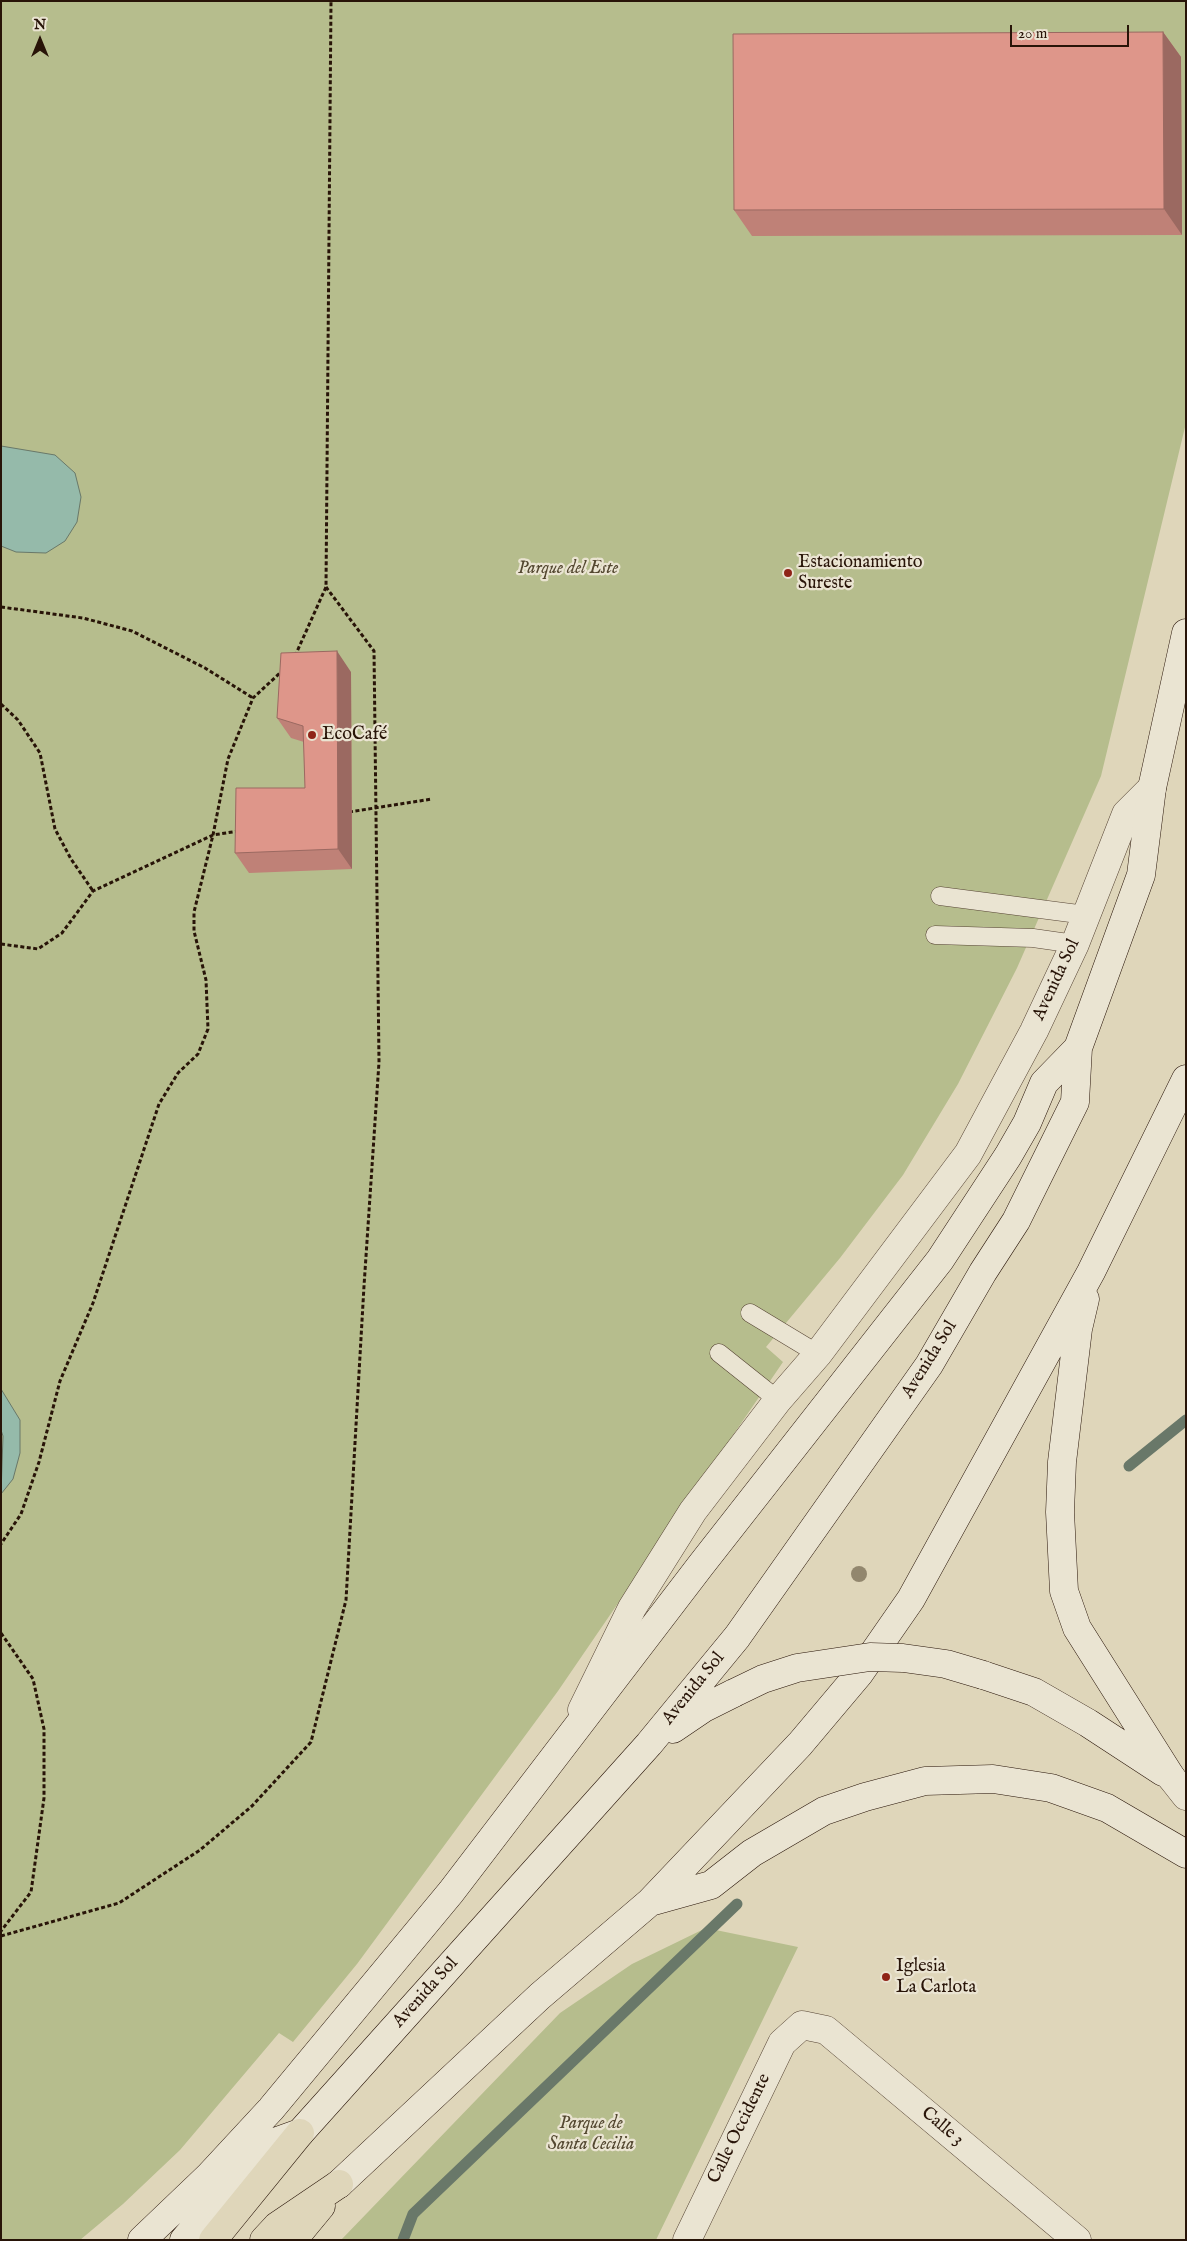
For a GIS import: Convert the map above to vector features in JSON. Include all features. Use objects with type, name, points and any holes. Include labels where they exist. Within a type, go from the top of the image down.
[{"type":"highway","points":[[213,2240],[300,2133]]},
{"type":"highway","points":[[264,2240],[277,2226],[339,2184]]},
{"type":"highway","points":[[294,2240],[339,2184]]},
{"type":"main road","name":"Avenida Sol","points":[[184,2240],[264,2146],[300,2133],[649,1744],[737,1637],[929,1366],[982,1272],[1016,1221],[1075,1102],[1078,1048],[1141,875],[1152,788],[1186,633]]},
{"type":"main road","name":"Avenida Sol","points":[[568,1739],[636,1601],[693,1511],[778,1400],[818,1354],[968,1154],[1034,1031],[1075,944],[1126,814],[1152,788]]},
{"type":"main road","name":"Avenida Sol","points":[[142,2240],[208,2177],[271,2109],[452,1892],[568,1739],[940,1260],[1008,1156],[1027,1123],[1044,1083],[1078,1048]]},
{"type":"main road","points":[[339,2184],[540,1996],[650,1902],[800,1744],[859,1674],[910,1599],[1092,1272],[1186,1079]]},
{"type":"main road","points":[[1092,1272],[1078,1329],[1062,1462],[1060,1512],[1064,1592],[1077,1628],[1178,1786]]},
{"type":"main road","points":[[649,1744],[704,1708],[763,1679],[797,1668],[870,1657],[903,1658],[946,1664],[1034,1692],[1088,1722],[1178,1786]]},
{"type":"main road","points":[[650,1902],[711,1885],[752,1853],[824,1811],[864,1796],[925,1781],[993,1779],[1051,1788],[1107,1808],[1186,1854]]},
{"type":"main road","name":"Calle Occidente","points":[[686,2240],[782,2043],[802,2025]]},
{"type":"main road","name":"Calle 3","points":[[802,2025],[826,2030],[1077,2240]]},
{"type":"lane","points":[[940,896],[1086,915]]},
{"type":"lane","points":[[934,935],[1033,938],[1075,944]]},
{"type":"lane","points":[[750,1313],[818,1354]]},
{"type":"lane","points":[[719,1353],[778,1400]]},
{"type":"path","points":[[291,663],[326,587],[331,1]]},
{"type":"path","points":[[1,1936],[119,1903],[200,1850],[252,1806],[311,1742],[346,1600],[364,1286],[380,1062],[374,651],[326,587]]},
{"type":"path","points":[[1,607],[83,618],[132,631],[205,668],[253,698]]},
{"type":"path","points":[[1,1544],[24,1506],[39,1462],[60,1380],[93,1302],[159,1104],[178,1073],[198,1054],[208,1029],[206,980],[194,931],[194,912],[213,835],[228,759],[253,698],[285,669]]},
{"type":"path","points":[[1,704],[18,720],[40,753],[55,829],[71,859],[93,891]]},
{"type":"path","points":[[342,813],[432,799]]},
{"type":"path","points":[[1,944],[38,949],[62,933],[93,891],[213,835],[241,830]]},
{"type":"path","points":[[1,1633],[33,1679],[44,1729],[44,1798],[31,1892],[1,1931]]},
{"type":"green space","name":"Parque del Este","points":[[1,1],[1186,1],[1186,423],[1101,776],[1017,968],[958,1084],[903,1175],[840,1258],[766,1347],[783,1362],[558,1691],[357,1964],[293,2042],[279,2033],[180,2150],[123,2204],[80,2240],[1,2240]]},
{"type":"green space","name":"Parque de Santa Cecilia","points":[[706,1928],[798,1947],[656,2240],[341,2240],[560,2013],[632,1964]]},
{"type":"shaded area","points":[[1,446],[55,455],[75,473],[81,497],[77,522],[65,541],[46,553],[16,552],[1,546]]},
{"type":"shaded area","points":[[1,1389],[20,1420],[20,1453],[13,1479],[1,1494],[3,1436],[1,1430]]},
{"type":"building","points":[[1163,32],[1164,209],[734,210],[733,34]]},
{"type":"building","points":[[337,651],[338,849],[235,853],[236,788],[305,788],[303,726],[277,718],[281,653]]},
{"type":"waterway","points":[[1129,1466],[1186,1420]]},
{"type":"waterway","points":[[403,2240],[413,2214],[737,1904]]},
{"type":"place","name":"Estacionamiento Sureste","points":[[788,573]]},
{"type":"place","name":"EcoCafé","points":[[312,735]]},
{"type":"place","name":"Iglesia La Carlota","points":[[886,1977]]}]
